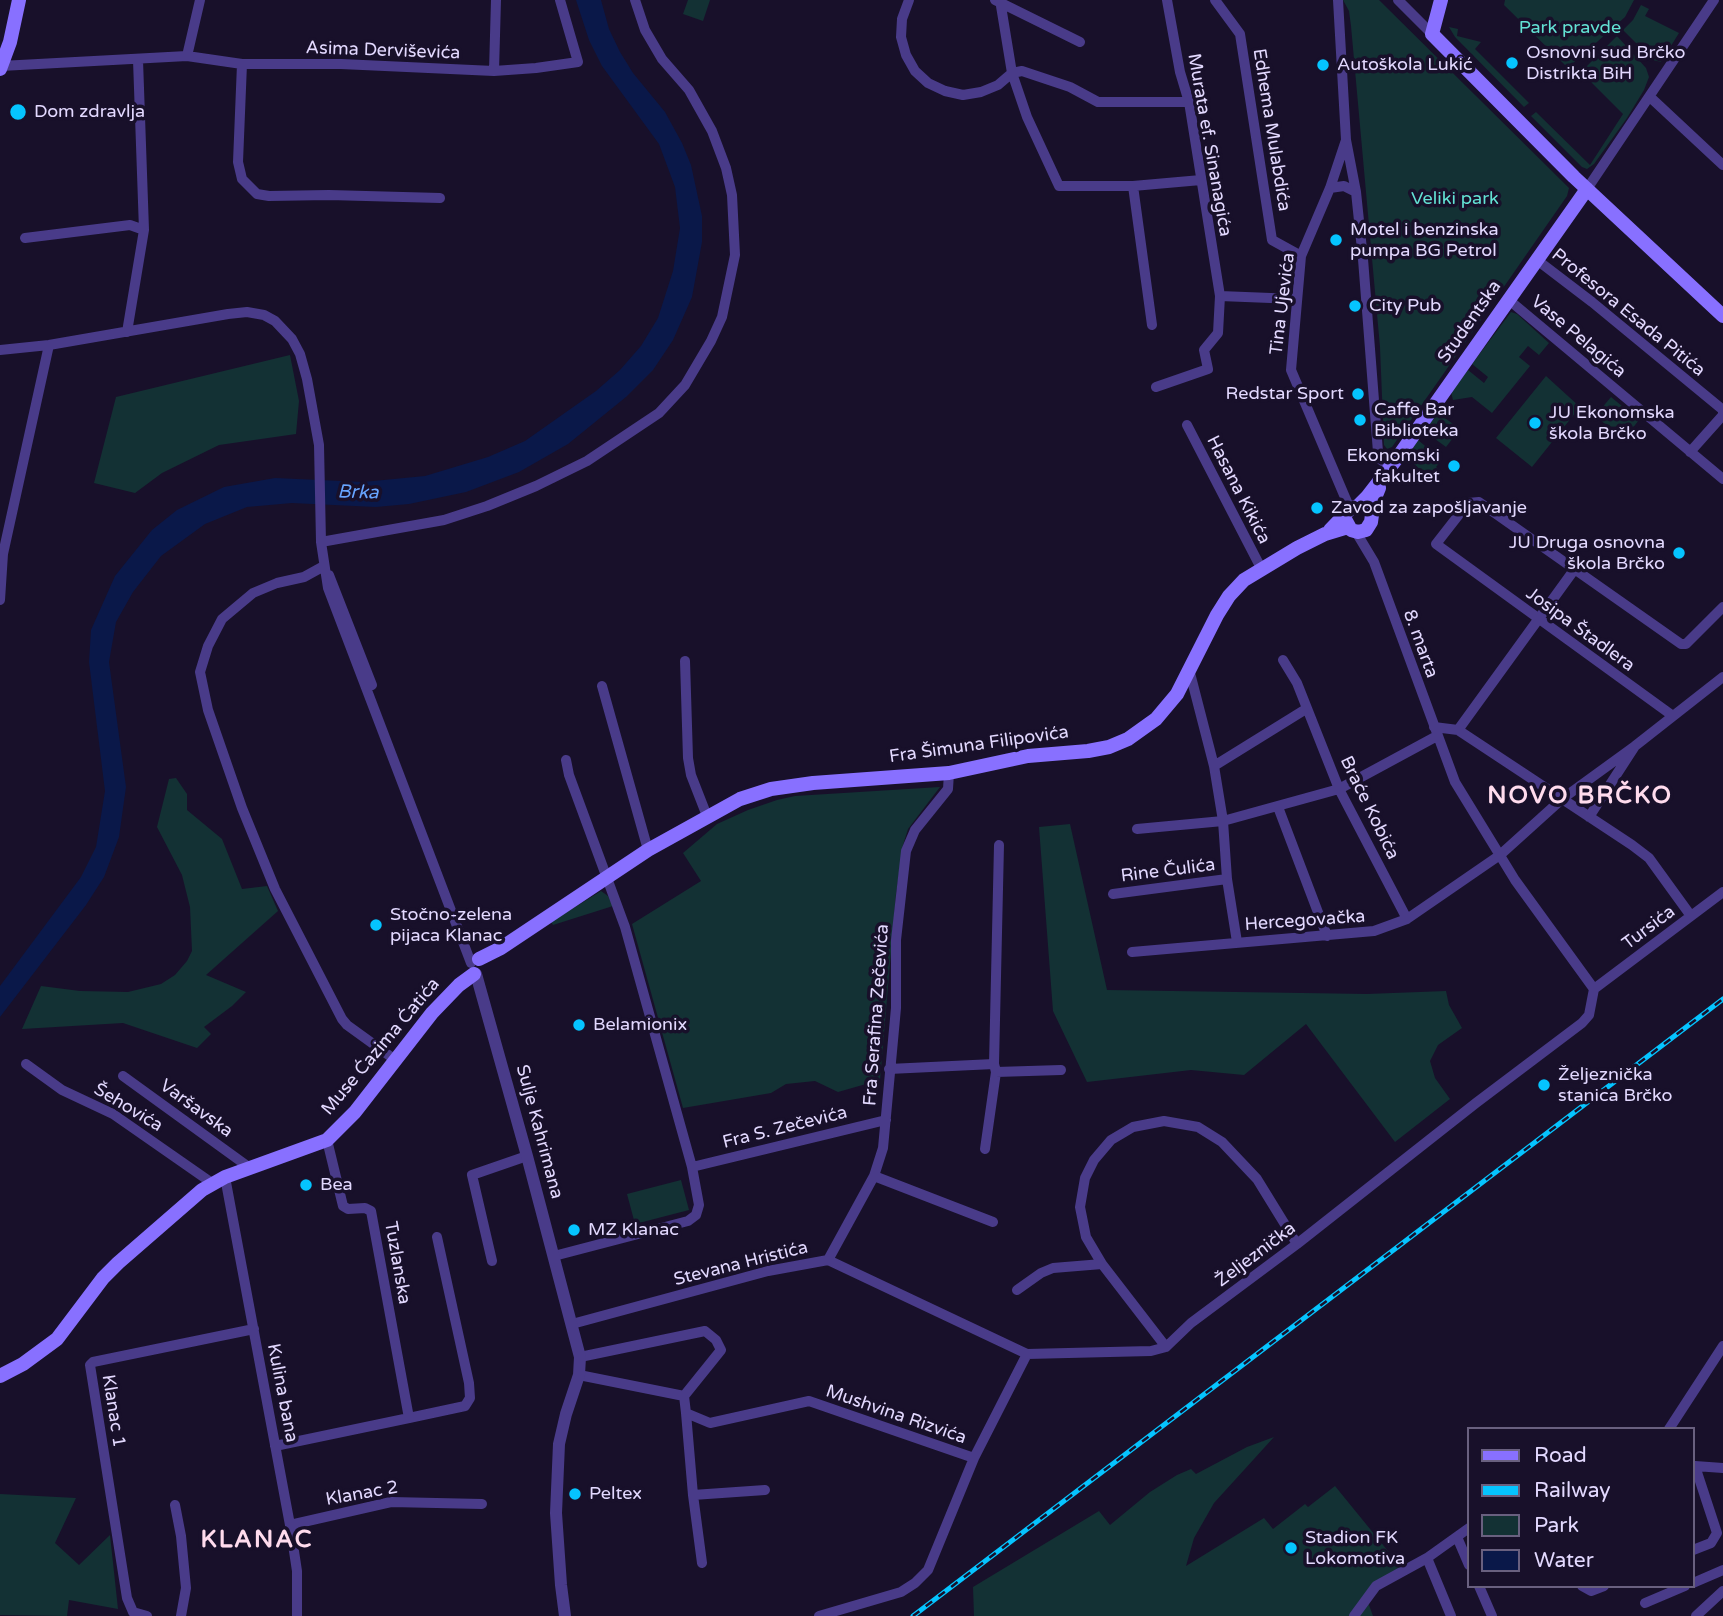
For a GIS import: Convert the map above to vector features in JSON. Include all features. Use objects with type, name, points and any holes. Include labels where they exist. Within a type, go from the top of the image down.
[{"type":"main road","points":[[1,67],[10,42],[19,0]]},
{"type":"main road","points":[[1441,0],[1432,34],[1587,189],[1723,316]]},
{"type":"main road","name":"Studentska","points":[[1357,519],[1383,477],[1587,189]]},
{"type":"main road","name":"Fra Šimuna Filipovića","points":[[477,969],[501,948],[649,850],[740,799],[771,789],[813,783],[949,773],[1028,755],[1109,747],[1147,727],[1177,694],[1190,673],[1217,615],[1229,596],[1244,580],[1261,568],[1357,519]]},
{"type":"main road","name":"Muse Ćazima Ćatića","points":[[0,1376],[23,1364],[57,1339],[103,1278],[118,1263],[218,1180],[327,1140],[355,1112],[432,1013],[477,969]]},
{"type":"street","points":[[187,56],[200,0]]},
{"type":"street","points":[[494,71],[496,0]]},
{"type":"street","name":"Asima Derviševića","points":[[1,67],[187,56],[242,64],[341,64],[494,71],[578,62],[560,0]]},
{"type":"street","points":[[321,536],[444,520],[537,486],[587,461],[659,413],[685,386],[722,317],[735,255],[732,195],[726,168],[712,131],[689,90],[645,30],[635,0]]},
{"type":"street","points":[[909,0],[902,19],[901,37],[905,55],[915,71],[928,83],[945,92],[972,93],[998,85],[1012,73],[1022,71],[1070,87],[1098,102],[1189,102]]},
{"type":"street","name":"Murata ef. Sinanagića","points":[[1156,387],[1208,369],[1204,350],[1218,333],[1220,296],[1189,102],[1180,72],[1167,0]]},
{"type":"street","name":"Edhema Mulabdića","points":[[1215,0],[1240,34],[1272,240],[1301,256]]},
{"type":"street","name":"Tina Ujevića","points":[[1338,0],[1346,140],[1356,192],[1378,452],[1385,463],[1391,463],[1398,457]]},
{"type":"street","points":[[1398,0],[1432,34]]},
{"type":"street","points":[[1587,189],[1714,0]]},
{"type":"street","points":[[998,1],[1012,73],[1027,117],[1056,184],[1133,186],[1201,180]]},
{"type":"street","points":[[998,1],[1080,42]]},
{"type":"street","points":[[127,332],[144,230],[138,60]]},
{"type":"street","points":[[242,64],[238,162],[242,179],[257,194],[440,198]]},
{"type":"street","points":[[1650,97],[1723,165]]},
{"type":"street","name":"Tina Ujevića","points":[[1346,140],[1330,188],[1301,256],[1291,370],[1374,562]]},
{"type":"street","points":[[1133,186],[1152,325]]},
{"type":"street","points":[[1330,188],[1344,186],[1356,192]]},
{"type":"street","points":[[25,238],[130,225],[144,230]]},
{"type":"street","name":"Profesora Esada Pitića","points":[[1537,260],[1723,410],[1723,415],[1690,452]]},
{"type":"street","points":[[1220,296],[1296,299]]},
{"type":"street","name":"Vase Pelagića","points":[[1509,300],[1723,479]]},
{"type":"street","points":[[0,350],[49,345],[247,312],[264,315],[275,321],[292,339],[300,354],[319,445],[324,566],[335,588],[477,969]]},
{"type":"street","points":[[0,600],[3,554],[49,345]]},
{"type":"street","name":"Hasana Kikića","points":[[1187,425],[1261,568]]},
{"type":"street","name":"Josipa Štadlera","points":[[1574,570],[1479,502],[1468,503],[1436,544],[1672,716]]},
{"type":"street","name":"8. marta","points":[[1374,562],[1455,782],[1515,880],[1594,989]]},
{"type":"street","points":[[324,566],[304,577],[277,583],[253,593],[222,619],[208,646],[200,673],[208,710],[242,808],[275,889],[346,1025],[394,1059]]},
{"type":"street","points":[[1458,730],[1574,570],[1681,644],[1686,643],[1723,607]]},
{"type":"street","name":"Braće Kobića","points":[[1283,660],[1297,683],[1339,789],[1407,919]]},
{"type":"street","points":[[685,661],[688,758],[691,775],[707,816]]},
{"type":"street","points":[[1190,673],[1214,766],[1237,942]]},
{"type":"street","points":[[1589,817],[1635,746],[1723,677]]},
{"type":"street","points":[[602,686],[649,850]]},
{"type":"street","points":[[1214,766],[1306,709]]},
{"type":"street","points":[[1137,829],[1223,821],[1339,789],[1436,732],[1458,730],[1649,858],[1691,916]]},
{"type":"street","name":"Hercegovačka","points":[[1132,952],[1374,931],[1407,919],[1500,855],[1562,799],[1635,746]]},
{"type":"street","points":[[554,1256],[688,1221],[698,1212],[692,1167],[625,927],[569,775],[566,760]]},
{"type":"street","name":"Fra Serafina Zečevića","points":[[828,1260],[874,1175],[883,1148],[896,1008],[896,940],[906,851],[915,830],[948,789],[949,773]]},
{"type":"street","points":[[1278,807],[1327,936]]},
{"type":"street","points":[[985,1149],[995,1068],[999,845]]},
{"type":"street","name":"Rine Čulića","points":[[1113,894],[1227,879]]},
{"type":"street","name":"Tursića","points":[[1594,989],[1723,892]]},
{"type":"street","name":"Sulje Kahrimana","points":[[477,969],[580,1357],[579,1375],[559,1444],[556,1513],[565,1616]]},
{"type":"street","name":"Željeznička","points":[[1166,1346],[1191,1323],[1583,1023],[1589,1015],[1594,989]]},
{"type":"street","name":"Šehovića","points":[[26,1064],[62,1090],[113,1114],[218,1180]]},
{"type":"street","points":[[889,1069],[1061,1070]]},
{"type":"street","name":"Varšavska","points":[[123,1076],[250,1168]]},
{"type":"street","name":"Fra S. Zečevića","points":[[692,1167],[886,1120]]},
{"type":"street","points":[[819,1616],[901,1592],[928,1570],[974,1458],[1027,1354],[1151,1351],[1166,1346],[1102,1264],[1086,1237],[1080,1207],[1084,1178],[1094,1160],[1111,1140],[1133,1127],[1164,1121],[1198,1127],[1222,1142],[1257,1179],[1297,1244]]},
{"type":"street","name":"Tuzlanska","points":[[327,1140],[343,1206],[348,1209],[365,1208],[372,1211],[409,1418]]},
{"type":"street","points":[[492,1261],[472,1175],[527,1156]]},
{"type":"street","points":[[874,1175],[993,1222]]},
{"type":"street","name":"Kulina bana","points":[[218,1180],[254,1329],[290,1525],[297,1571],[297,1616]]},
{"type":"street","points":[[275,1446],[465,1406],[470,1398],[469,1383],[437,1237]]},
{"type":"street","name":"Stevana Hristića","points":[[572,1324],[768,1271],[828,1260],[1027,1354]]},
{"type":"street","points":[[1017,1290],[1041,1273],[1054,1268],[1102,1264]]},
{"type":"street","name":"Klanac 1","points":[[147,1616],[133,1612],[127,1598],[90,1365],[93,1362],[254,1329]]},
{"type":"street","points":[[580,1357],[705,1331],[716,1339],[721,1350],[684,1396],[702,1563]]},
{"type":"street","points":[[1670,1427],[1723,1346]]},
{"type":"street","points":[[579,1375],[684,1396]]},
{"type":"street","name":"Mushvina Rizvića","points":[[686,1413],[710,1423],[809,1401],[974,1458]]},
{"type":"street","points":[[1695,1465],[1723,1468]]},
{"type":"street","points":[[1695,1468],[1717,1533],[1711,1543],[1695,1549]]},
{"type":"street","points":[[693,1495],[765,1490]]},
{"type":"street","name":"Klanac 2","points":[[290,1525],[391,1502],[482,1504]]},
{"type":"street","points":[[175,1505],[186,1588],[181,1616]]},
{"type":"street","points":[[1354,1616],[1376,1586],[1427,1558],[1468,1529]]},
{"type":"street","points":[[1457,1537],[1468,1563]]},
{"type":"street","points":[[1427,1558],[1451,1616]]},
{"type":"street","points":[[1695,1582],[1723,1570]]},
{"type":"street","points":[[1480,1588],[1492,1616]]},
{"type":"street","points":[[1645,1603],[1680,1588]]},
{"type":"street","points":[[1696,1616],[1723,1591]]},
{"type":"green space","points":[[688,0],[710,0],[703,21],[683,14]]},
{"type":"green space","name":"Veliki park","points":[[1343,0],[1379,0],[1569,188],[1567,196],[1444,373],[1392,447],[1387,449],[1384,445],[1380,347],[1351,26],[1349,11]]},
{"type":"green space","name":"Park pravde","points":[[1505,0],[1634,0],[1625,17],[1570,66],[1565,65],[1504,5]]},
{"type":"green space","points":[[1641,5],[1649,9],[1645,16],[1679,33],[1661,62],[1653,60],[1623,30],[1633,20]]},
{"type":"green space","points":[[1449,27],[1458,29],[1457,36],[1481,42],[1475,49],[1529,103],[1524,107],[1455,37]]},
{"type":"green space","points":[[1617,36],[1646,68],[1649,77],[1627,118],[1594,164],[1587,169],[1531,116],[1536,112],[1590,165],[1623,114],[1581,72]]},
{"type":"green space","points":[[1511,312],[1517,314],[1549,343],[1539,355],[1528,346],[1519,357],[1530,366],[1492,413],[1472,397],[1453,400],[1451,392],[1468,370],[1484,383],[1488,377],[1472,364]]},
{"type":"green space","points":[[290,355],[299,401],[296,434],[219,445],[162,473],[135,493],[94,483],[116,397]]},
{"type":"green space","points":[[1546,376],[1580,407],[1532,467],[1496,438]]},
{"type":"green space","points":[[1611,397],[1639,420],[1624,439],[1595,416]]},
{"type":"green space","points":[[1438,413],[1460,429],[1446,447],[1424,431]]},
{"type":"green space","points":[[1418,440],[1442,460],[1436,467],[1440,470],[1432,480],[1406,457]]},
{"type":"green space","points":[[176,778],[187,794],[187,810],[222,839],[242,889],[267,886],[278,911],[206,975],[246,992],[204,1027],[211,1034],[197,1048],[123,1023],[22,1029],[41,986],[80,991],[128,992],[161,984],[175,975],[187,961],[192,951],[190,907],[182,875],[157,827],[169,779]]},
{"type":"green space","points":[[940,787],[908,829],[903,845],[896,894],[880,1080],[838,1092],[815,1081],[786,1084],[771,1093],[683,1108],[632,924],[701,881],[683,853],[717,824],[777,800],[795,796]]},
{"type":"green space","points":[[1070,824],[1107,990],[1367,994],[1446,991],[1449,1005],[1462,1028],[1438,1045],[1430,1061],[1435,1078],[1450,1099],[1395,1142],[1306,1024],[1244,1075],[1191,1070],[1087,1082],[1053,1011],[1039,827]]},
{"type":"green space","points":[[601,891],[608,896],[613,906],[553,925],[551,922]]},
{"type":"green space","points":[[681,1180],[689,1210],[635,1224],[627,1194]]},
{"type":"green space","points":[[1274,1437],[1214,1503],[1194,1538],[1186,1566],[1264,1518],[1273,1529],[1305,1504],[1308,1507],[1335,1486],[1401,1567],[1365,1594],[1373,1616],[974,1616],[973,1587],[1099,1511],[1110,1525],[1150,1492],[1177,1475],[1191,1469],[1196,1474],[1247,1447]]},
{"type":"green space","points":[[0,1494],[76,1498],[55,1543],[79,1565],[110,1535],[118,1609],[69,1600],[67,1616],[0,1615]]},
{"type":"water","name":"Brka","points":[[576,0],[601,0],[609,29],[620,52],[633,73],[665,112],[691,165],[702,216],[702,242],[692,297],[673,340],[653,370],[626,397],[568,444],[519,472],[466,492],[409,504],[376,507],[292,503],[247,507],[205,524],[161,556],[133,592],[116,622],[109,662],[126,787],[119,837],[104,877],[86,905],[0,1017],[0,986],[81,877],[96,847],[105,791],[89,662],[91,630],[115,576],[152,530],[177,510],[224,487],[275,478],[363,482],[425,476],[488,457],[525,441],[596,391],[620,370],[641,346],[658,318],[673,271],[680,228],[675,187],[659,144],[602,66],[589,40]]},
{"type":"railway","points":[[913,1616],[1723,999]]},
{"type":"place","name":"Osnovni sud Brčko Distrikta BiH","points":[[1512,63]]},
{"type":"place","name":"Autoškola Lukić","points":[[1323,65]]},
{"type":"place","name":"Dom zdravlja","points":[[18,112]]},
{"type":"place","name":"Motel i benzinska pumpa BG Petrol","points":[[1336,240]]},
{"type":"place","name":"City Pub","points":[[1355,306]]},
{"type":"place","name":"Redstar Sport","points":[[1358,394]]},
{"type":"place","name":"Caffe Bar Biblioteka","points":[[1360,420]]},
{"type":"place","name":"JU Ekonomska škola Brčko","points":[[1535,423]]},
{"type":"place","name":"Ekonomski fakultet","points":[[1454,466]]},
{"type":"place","name":"Zavod za zapošljavanje","points":[[1317,508]]},
{"type":"place","name":"JU Druga osnovna škola Brčko","points":[[1679,553]]},
{"type":"place","name":"Stočno-zelena pijaca Klanac","points":[[376,925]]},
{"type":"place","name":"Belamionix","points":[[579,1025]]},
{"type":"place","name":"Željeznička stanica Brčko","points":[[1544,1085]]},
{"type":"place","name":"Bea","points":[[306,1185]]},
{"type":"place","name":"MZ Klanac","points":[[574,1230]]},
{"type":"place","name":"Peltex","points":[[575,1494]]},
{"type":"place","name":"Stadion FK Lokomotiva","points":[[1291,1548]]},
{"type":"district","name":"NOVO BRČKO","points":[[1580,797]]},
{"type":"district","name":"KLANAC","points":[[257,1541]]}]
